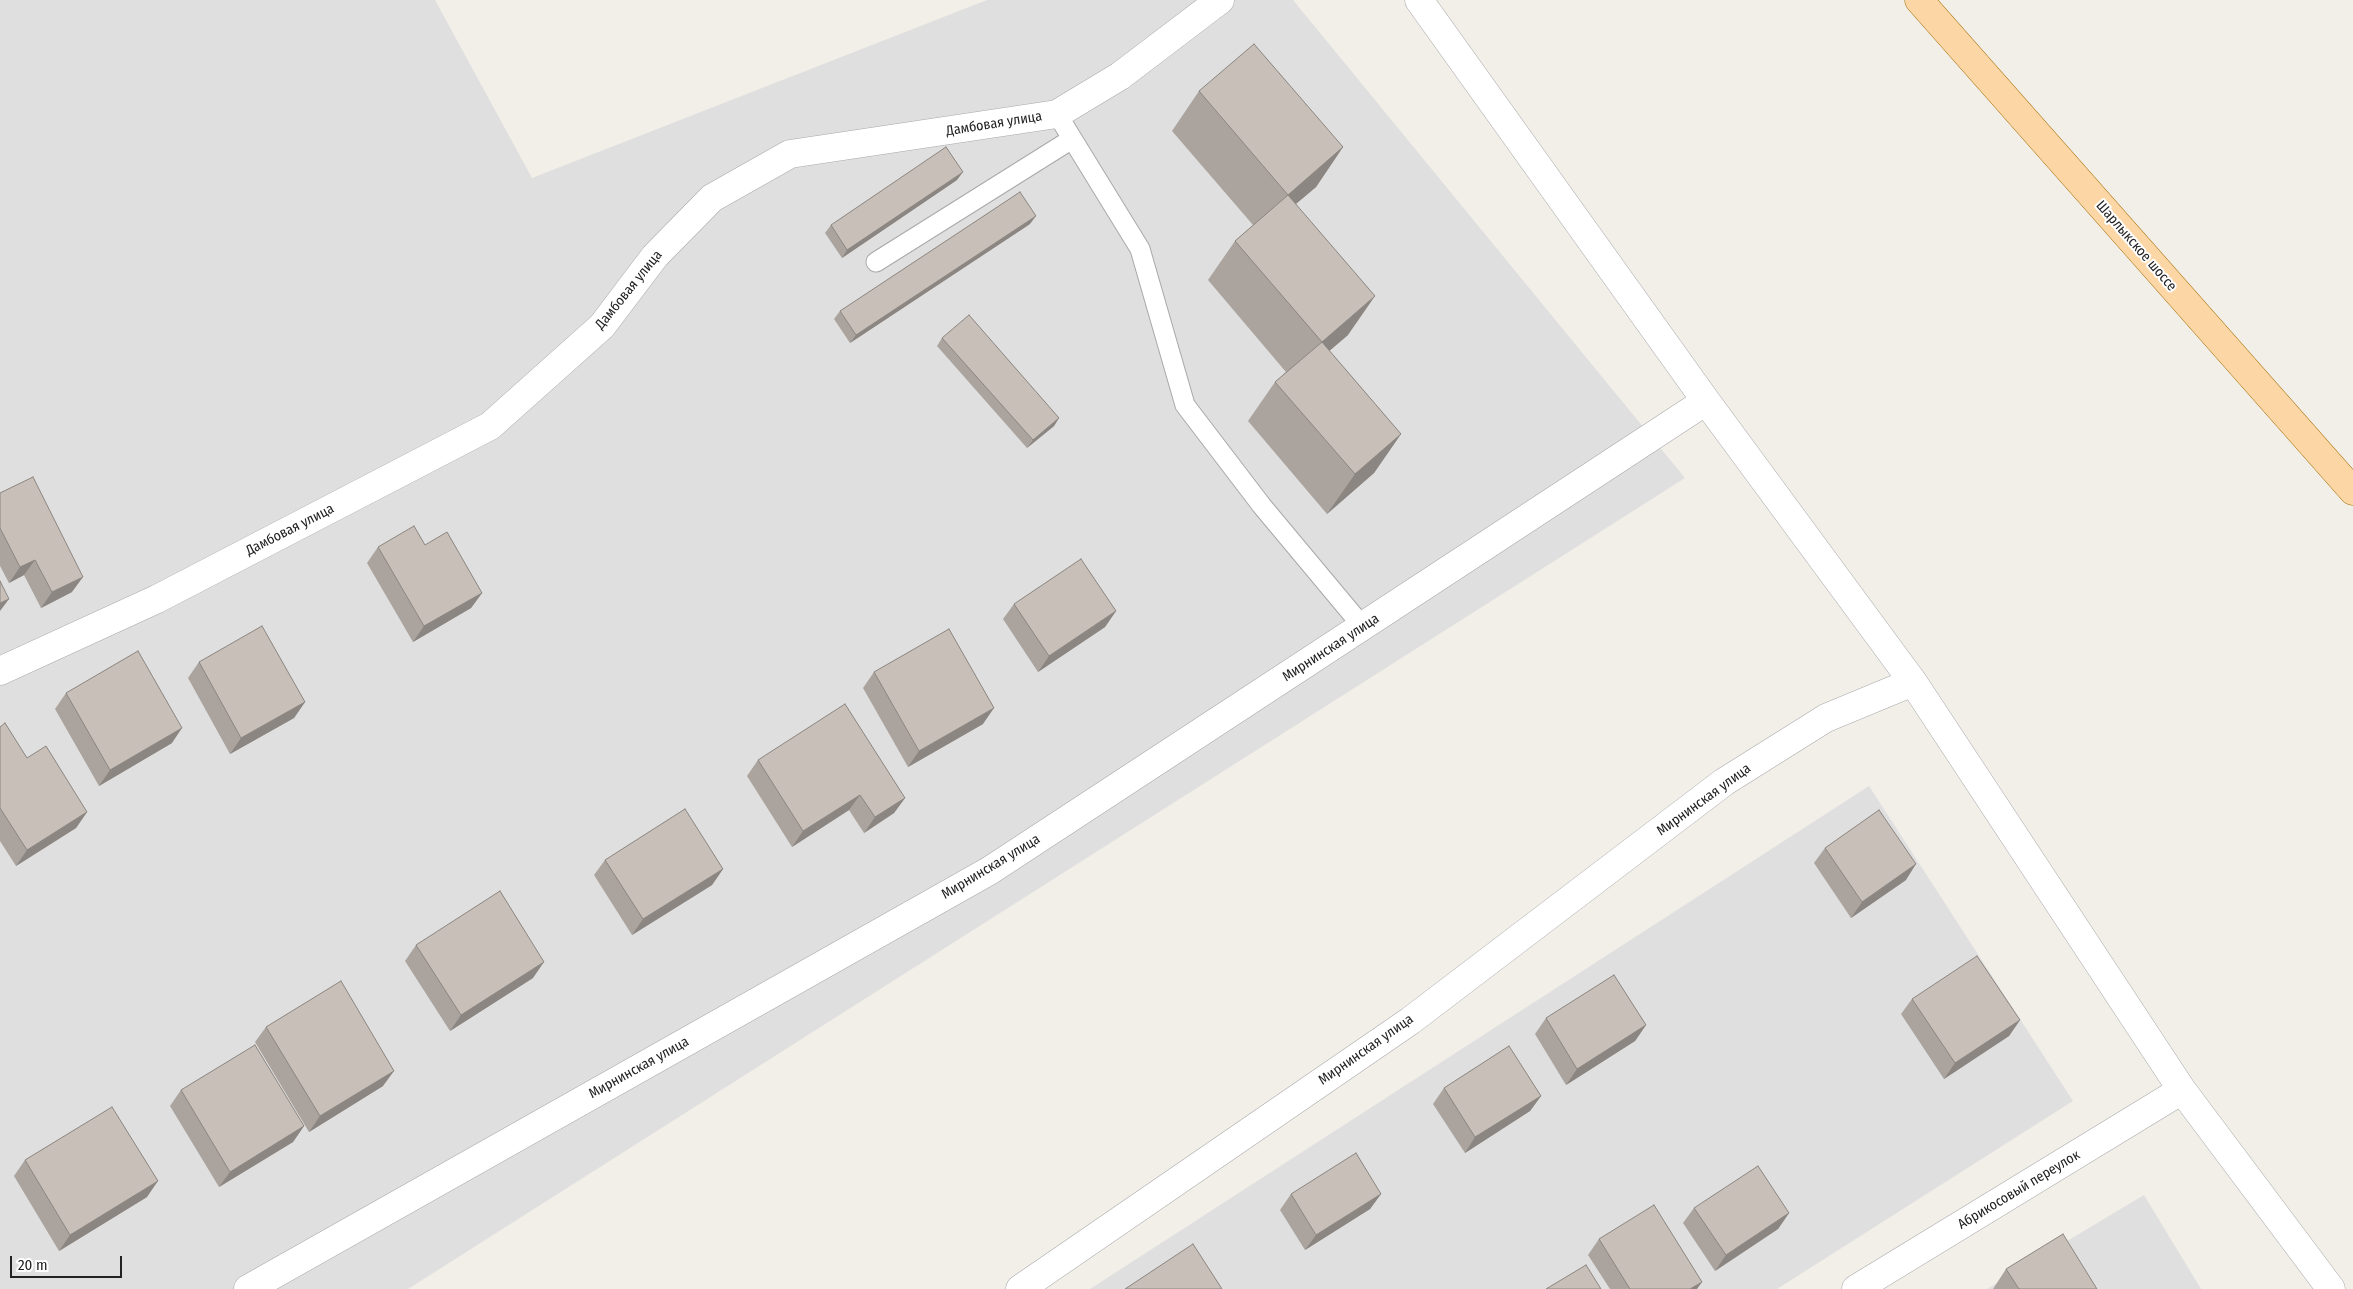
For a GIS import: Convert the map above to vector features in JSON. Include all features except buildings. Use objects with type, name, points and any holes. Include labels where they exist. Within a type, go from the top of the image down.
[{"type":"main road","name":"Шарлыкское шоссе","points":[[1919,0],[2353,491]]},
{"type":"street","name":"Дамбовая улица","points":[[0,671],[157,599],[490,426],[602,326],[655,256],[712,198],[790,154],[1057,114],[1120,76],[1220,0]]},
{"type":"street","points":[[1419,0],[1706,402],[1912,682],[2182,1090],[2331,1289]]},
{"type":"street","name":"Мирнинская улица","points":[[248,1289],[989,871],[1706,402]]},
{"type":"street","name":"Мирнинская улица","points":[[1020,1289],[1410,1020],[1724,782],[1826,718],[1912,682]]},
{"type":"street","name":"Абрикосовый переулок","points":[[1856,1289],[2182,1090]]},
{"type":"lane","points":[[1057,114],[1140,249],[1185,405],[1262,506],[1363,627]]},
{"type":"lane","points":[[876,262],[1072,139]]},
{"type":"shaded area","points":[[0,0],[435,0],[532,178],[987,0],[1293,0],[1685,478],[408,1289],[0,1289]]},
{"type":"shaded area","points":[[1869,786],[2073,1101],[1777,1289],[1090,1289]]},
{"type":"shaded area","points":[[2144,1195],[2201,1289],[1987,1289]]}]
